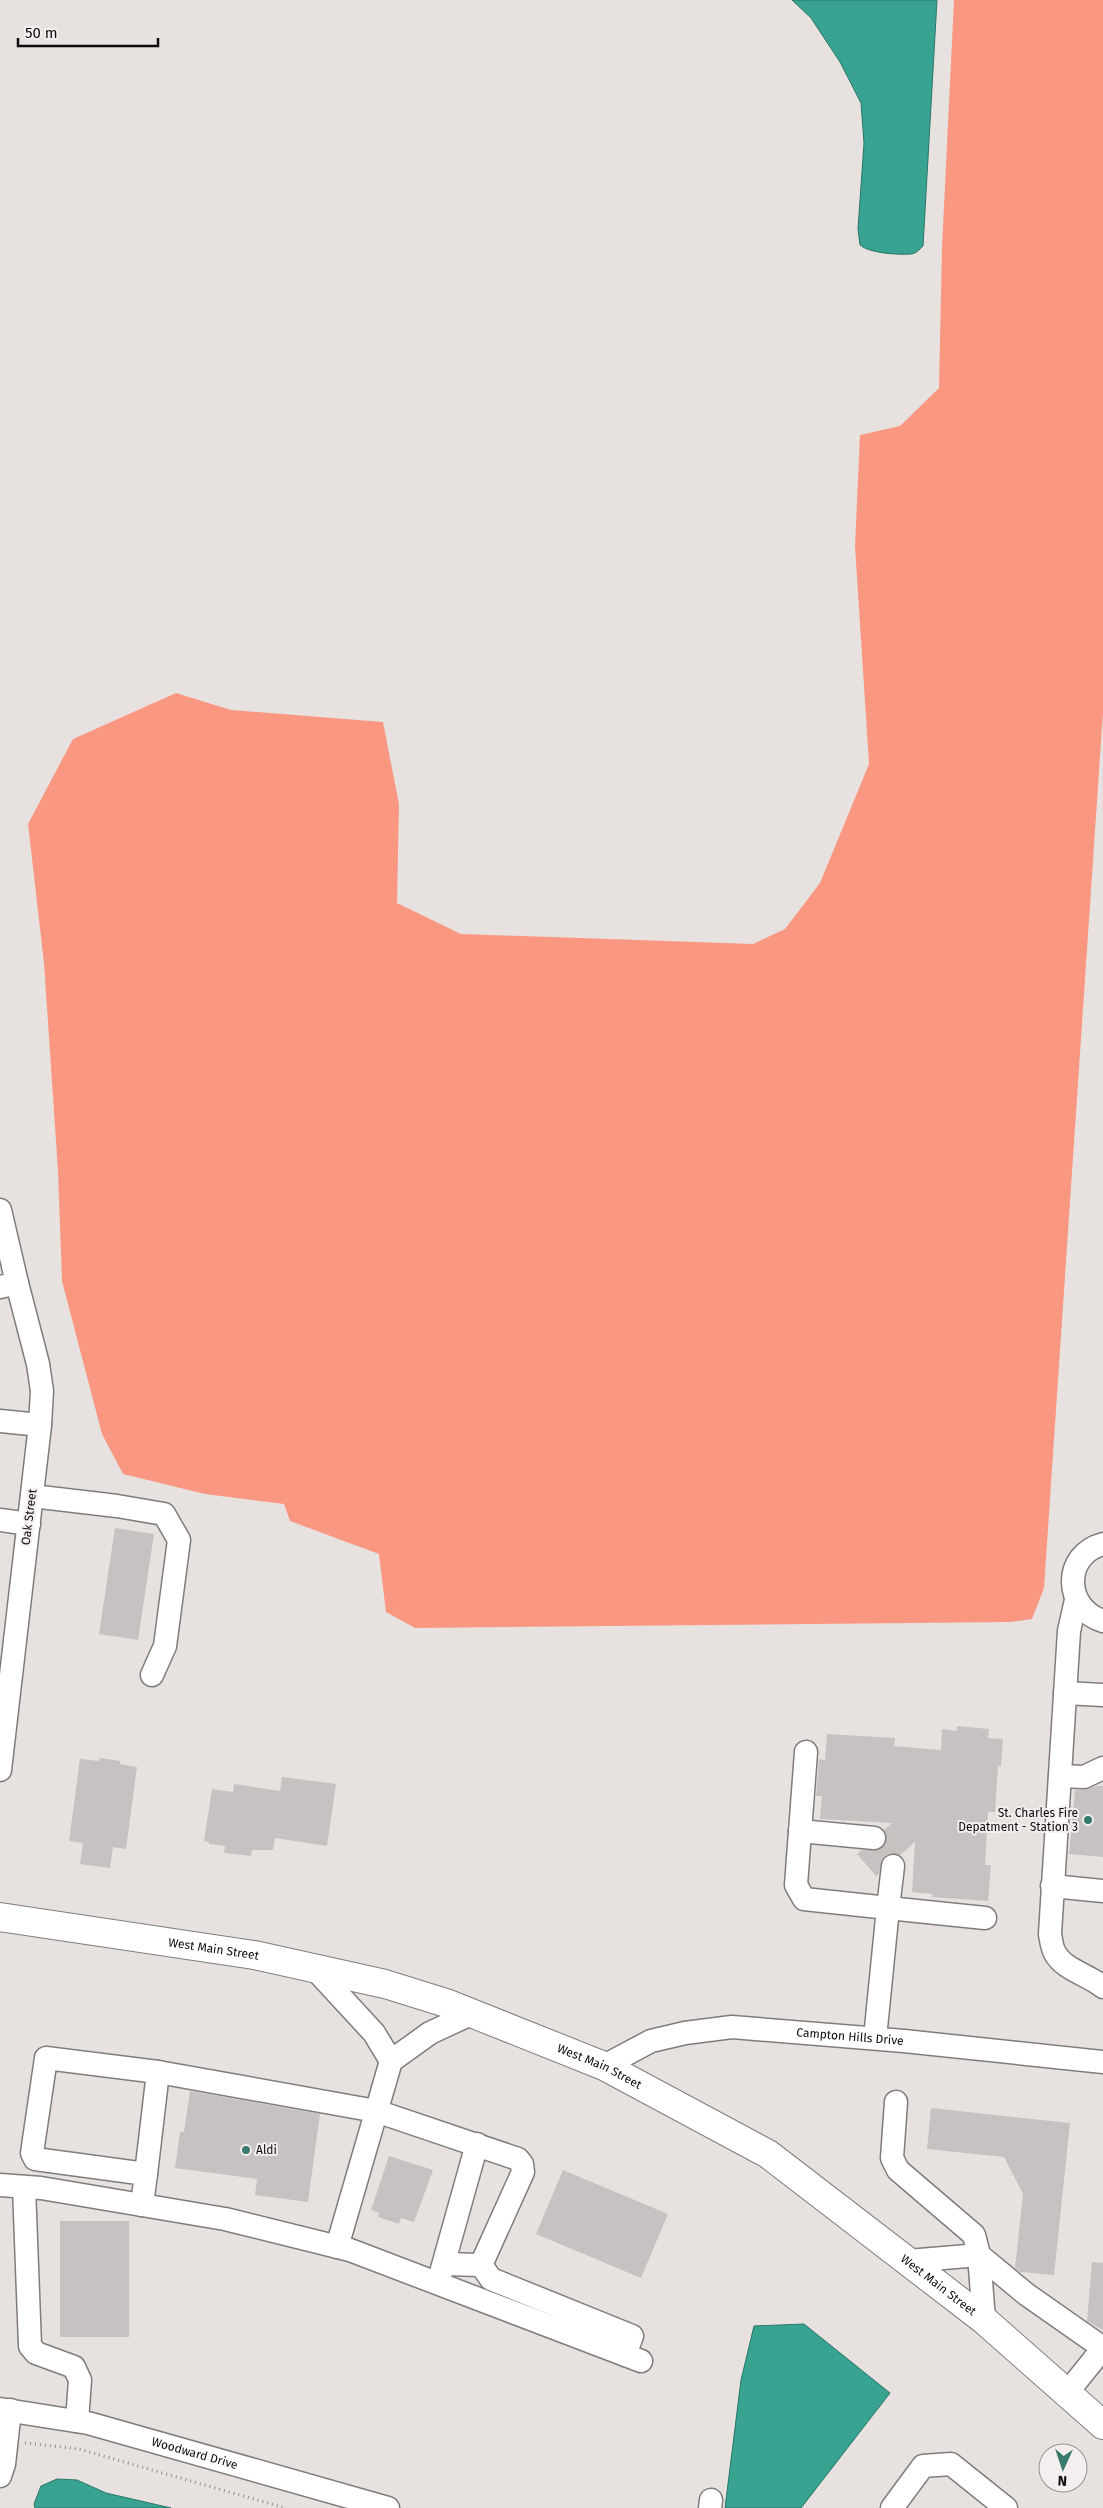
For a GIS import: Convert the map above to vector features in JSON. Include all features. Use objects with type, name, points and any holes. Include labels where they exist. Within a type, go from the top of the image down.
[{"type":"main road","name":"West Main Street","points":[[0,1917],[254,1955],[385,1984],[472,2013],[604,2066],[768,2154],[984,2320],[1103,2425]]},
{"type":"street","name":"Oak Street","points":[[0,1210],[9,1285],[38,1364],[42,1392],[32,1496],[6,1671],[0,1770]]},
{"type":"street","points":[[0,1421],[40,1425]]},
{"type":"street","points":[[32,1496],[117,1506],[164,1514],[179,1540],[164,1646],[152,1675]]},
{"type":"street","points":[[0,1520],[28,1524]]},
{"type":"street","points":[[1103,1544],[1088,1551],[1079,1561],[1073,1580],[1076,1600],[1069,1631],[1050,1934],[1054,1953],[1064,1963],[1095,1980],[1103,1987]]},
{"type":"street","points":[[1076,1600],[1084,1611],[1103,1621]]},
{"type":"street","points":[[1065,1693],[1103,1695]]},
{"type":"street","points":[[806,1752],[796,1885],[804,1899],[985,1918]]},
{"type":"street","points":[[1060,1776],[1084,1777],[1103,1768]]},
{"type":"street","points":[[800,1831],[874,1838]]},
{"type":"street","points":[[875,2038],[893,1866]]},
{"type":"street","points":[[1052,1886],[1103,1891]]},
{"type":"street","points":[[314,1968],[374,2033],[391,2061]]},
{"type":"street","points":[[337,2247],[391,2061],[430,2033],[472,2013]]},
{"type":"street","name":"Campton Hills Drive","points":[[604,2066],[651,2041],[685,2033],[732,2027],[875,2038],[1103,2062]]},
{"type":"street","points":[[146,2174],[35,2159],[32,2154],[46,2058],[158,2072],[376,2112],[518,2159],[522,2164],[523,2172],[481,2265]]},
{"type":"street","points":[[142,2205],[158,2072]]},
{"type":"street","points":[[896,2102],[892,2158],[898,2170],[974,2235],[979,2255],[984,2320]]},
{"type":"street","points":[[441,2274],[477,2144]]},
{"type":"street","points":[[0,2185],[24,2187],[225,2219],[441,2274],[633,2351],[491,2279],[481,2265]]},
{"type":"street","points":[[24,2187],[30,2346],[36,2353],[74,2367],[80,2380],[77,2421]]},
{"type":"street","points":[[908,2261],[979,2255],[1026,2294],[1103,2348],[1067,2393]]},
{"type":"street","points":[[441,2274],[481,2265]]},
{"type":"street","points":[[0,2476],[4,2464],[6,2440],[5,2409]]},
{"type":"street","name":"Woodward Drive","points":[[5,2409],[77,2421],[308,2484],[388,2508]]},
{"type":"street","points":[[892,2508],[923,2466],[951,2464],[1006,2508]]},
{"type":"path","points":[[6,2440],[79,2450],[285,2508]]},
{"type":"shaded area","points":[[792,0],[937,0],[923,246],[916,253],[884,253],[864,248],[860,245],[858,229],[864,143],[861,103],[840,62],[811,18]]},
{"type":"shaded area","points":[[954,0],[1103,0],[1103,712],[1044,1588],[1032,1619],[1010,1622],[415,1628],[386,1612],[379,1554],[290,1521],[284,1504],[205,1494],[123,1474],[102,1434],[62,1281],[58,1171],[44,963],[28,824],[73,739],[176,693],[231,710],[383,722],[399,804],[397,903],[461,934],[753,944],[785,929],[820,883],[869,764],[855,546],[860,435],[900,426],[939,388],[942,247]]},
{"type":"shaded area","points":[[804,2324],[890,2393],[801,2508],[725,2508],[741,2380],[754,2326]]},
{"type":"shaded area","points":[[57,2479],[77,2480],[106,2493],[171,2508],[35,2508],[34,2504],[41,2486]]},
{"type":"building","points":[[115,1528],[154,1534],[138,1640],[99,1634]]},
{"type":"building","points":[[957,1726],[989,1729],[988,1738],[1003,1739],[1001,1766],[998,1766],[995,1812],[988,1812],[985,1865],[991,1865],[988,1901],[932,1897],[933,1894],[912,1892],[915,1842],[900,1855],[888,1854],[883,1858],[879,1873],[876,1876],[857,1854],[862,1850],[879,1850],[884,1846],[887,1839],[884,1830],[892,1823],[820,1819],[822,1796],[816,1796],[819,1759],[825,1760],[827,1734],[895,1738],[894,1746],[941,1750],[942,1729],[957,1731]]},
{"type":"building","points":[[100,1758],[120,1761],[120,1764],[137,1767],[126,1849],[113,1847],[110,1868],[80,1864],[83,1843],[69,1841],[80,1759],[99,1761]]},
{"type":"building","points":[[282,1777],[336,1784],[327,1846],[275,1838],[273,1850],[252,1850],[251,1856],[224,1853],[225,1846],[209,1844],[209,1842],[204,1841],[212,1789],[233,1792],[234,1784],[280,1791]]},
{"type":"building","name":"St. Charles Fire Depatment - Station 3","points":[[1103,1786],[1103,1857],[1069,1854],[1075,1790],[1084,1790]]},
{"type":"building","name":"Aldi","points":[[190,2091],[320,2114],[308,2202],[255,2195],[257,2179],[175,2168],[180,2132],[184,2132]]},
{"type":"building","points":[[931,2108],[1070,2123],[1054,2275],[1020,2272],[1015,2268],[1023,2194],[1004,2157],[927,2149]]},
{"type":"building","points":[[389,2156],[433,2170],[414,2222],[401,2218],[399,2224],[378,2217],[379,2213],[371,2210]]},
{"type":"building","points":[[563,2170],[668,2214],[641,2278],[536,2234]]},
{"type":"building","points":[[60,2221],[129,2221],[129,2337],[60,2337]]},
{"type":"building","points":[[1092,2262],[1103,2263],[1103,2330],[1087,2321]]},
{"type":"tunnel","points":[[874,1838],[888,1849],[893,1866]]},
{"type":"place","name":"St. Charles Fire Depatment - Station 3","points":[[1088,1820]]},
{"type":"place","name":"Aldi","points":[[246,2150]]}]
